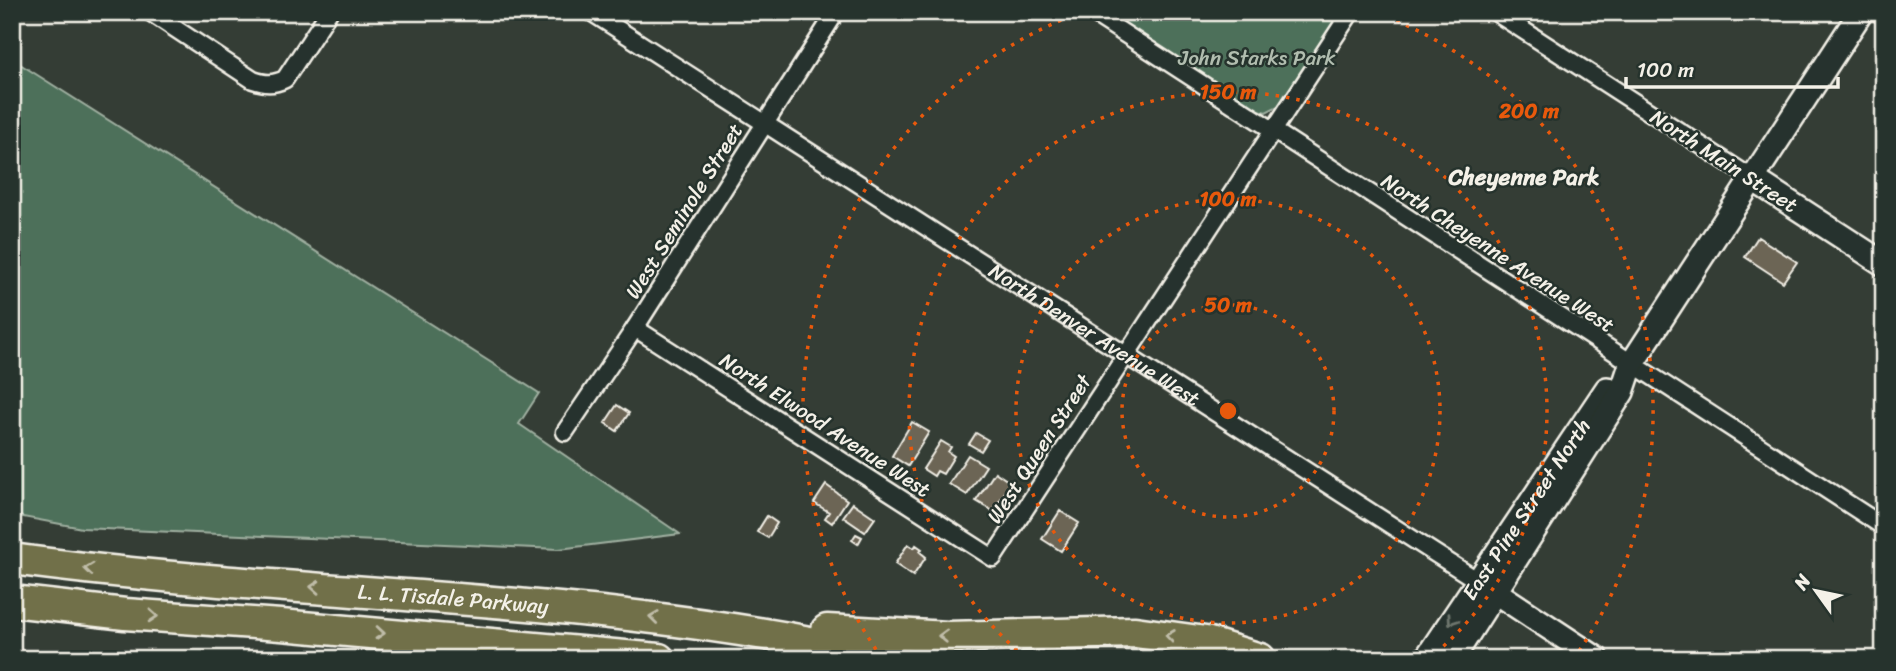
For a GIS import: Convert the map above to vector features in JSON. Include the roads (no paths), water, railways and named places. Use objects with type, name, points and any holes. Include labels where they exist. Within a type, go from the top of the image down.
[{"type":"highway","name":"L. L. Tisdale Parkway","points":[[12,559],[161,576],[554,606],[722,625],[890,659]]},
{"type":"highway","name":"L. L. Tisdale Parkway","points":[[12,600],[125,614],[659,659]]},
{"type":"highway","points":[[722,625],[947,637],[1135,632],[1206,642],[1260,659]]},
{"type":"highway","points":[[443,639],[536,659]]},
{"type":"street","points":[[150,12],[253,80],[275,84],[285,79],[328,12]]},
{"type":"street","name":"North Denver Avenue West","points":[[591,12],[1597,659]]},
{"type":"street","name":"West Seminole Street","points":[[565,432],[635,328],[836,12]]},
{"type":"street","name":"North Cheyenne Avenue West","points":[[1091,12],[1884,527]]},
{"type":"street","name":"West Queen Street","points":[[993,558],[1351,12]]},
{"type":"street","name":"North Main Street","points":[[1494,12],[1884,264]]},
{"type":"street","name":"East Pine Street North","points":[[1426,659],[1486,586],[1622,392],[1631,365],[1861,12]]},
{"type":"street","points":[[1878,12],[1884,16]]},
{"type":"street","name":"North Elwood Avenue West","points":[[635,328],[993,558]]},
{"type":"street","name":"East Pine Street North","points":[[1451,659],[1486,586]]},
{"type":"district","name":"Cheyenne Park","points":[[1524,177]]},
{"type":"park label","name":"John Starks Park","points":[[1257,58]]}]
